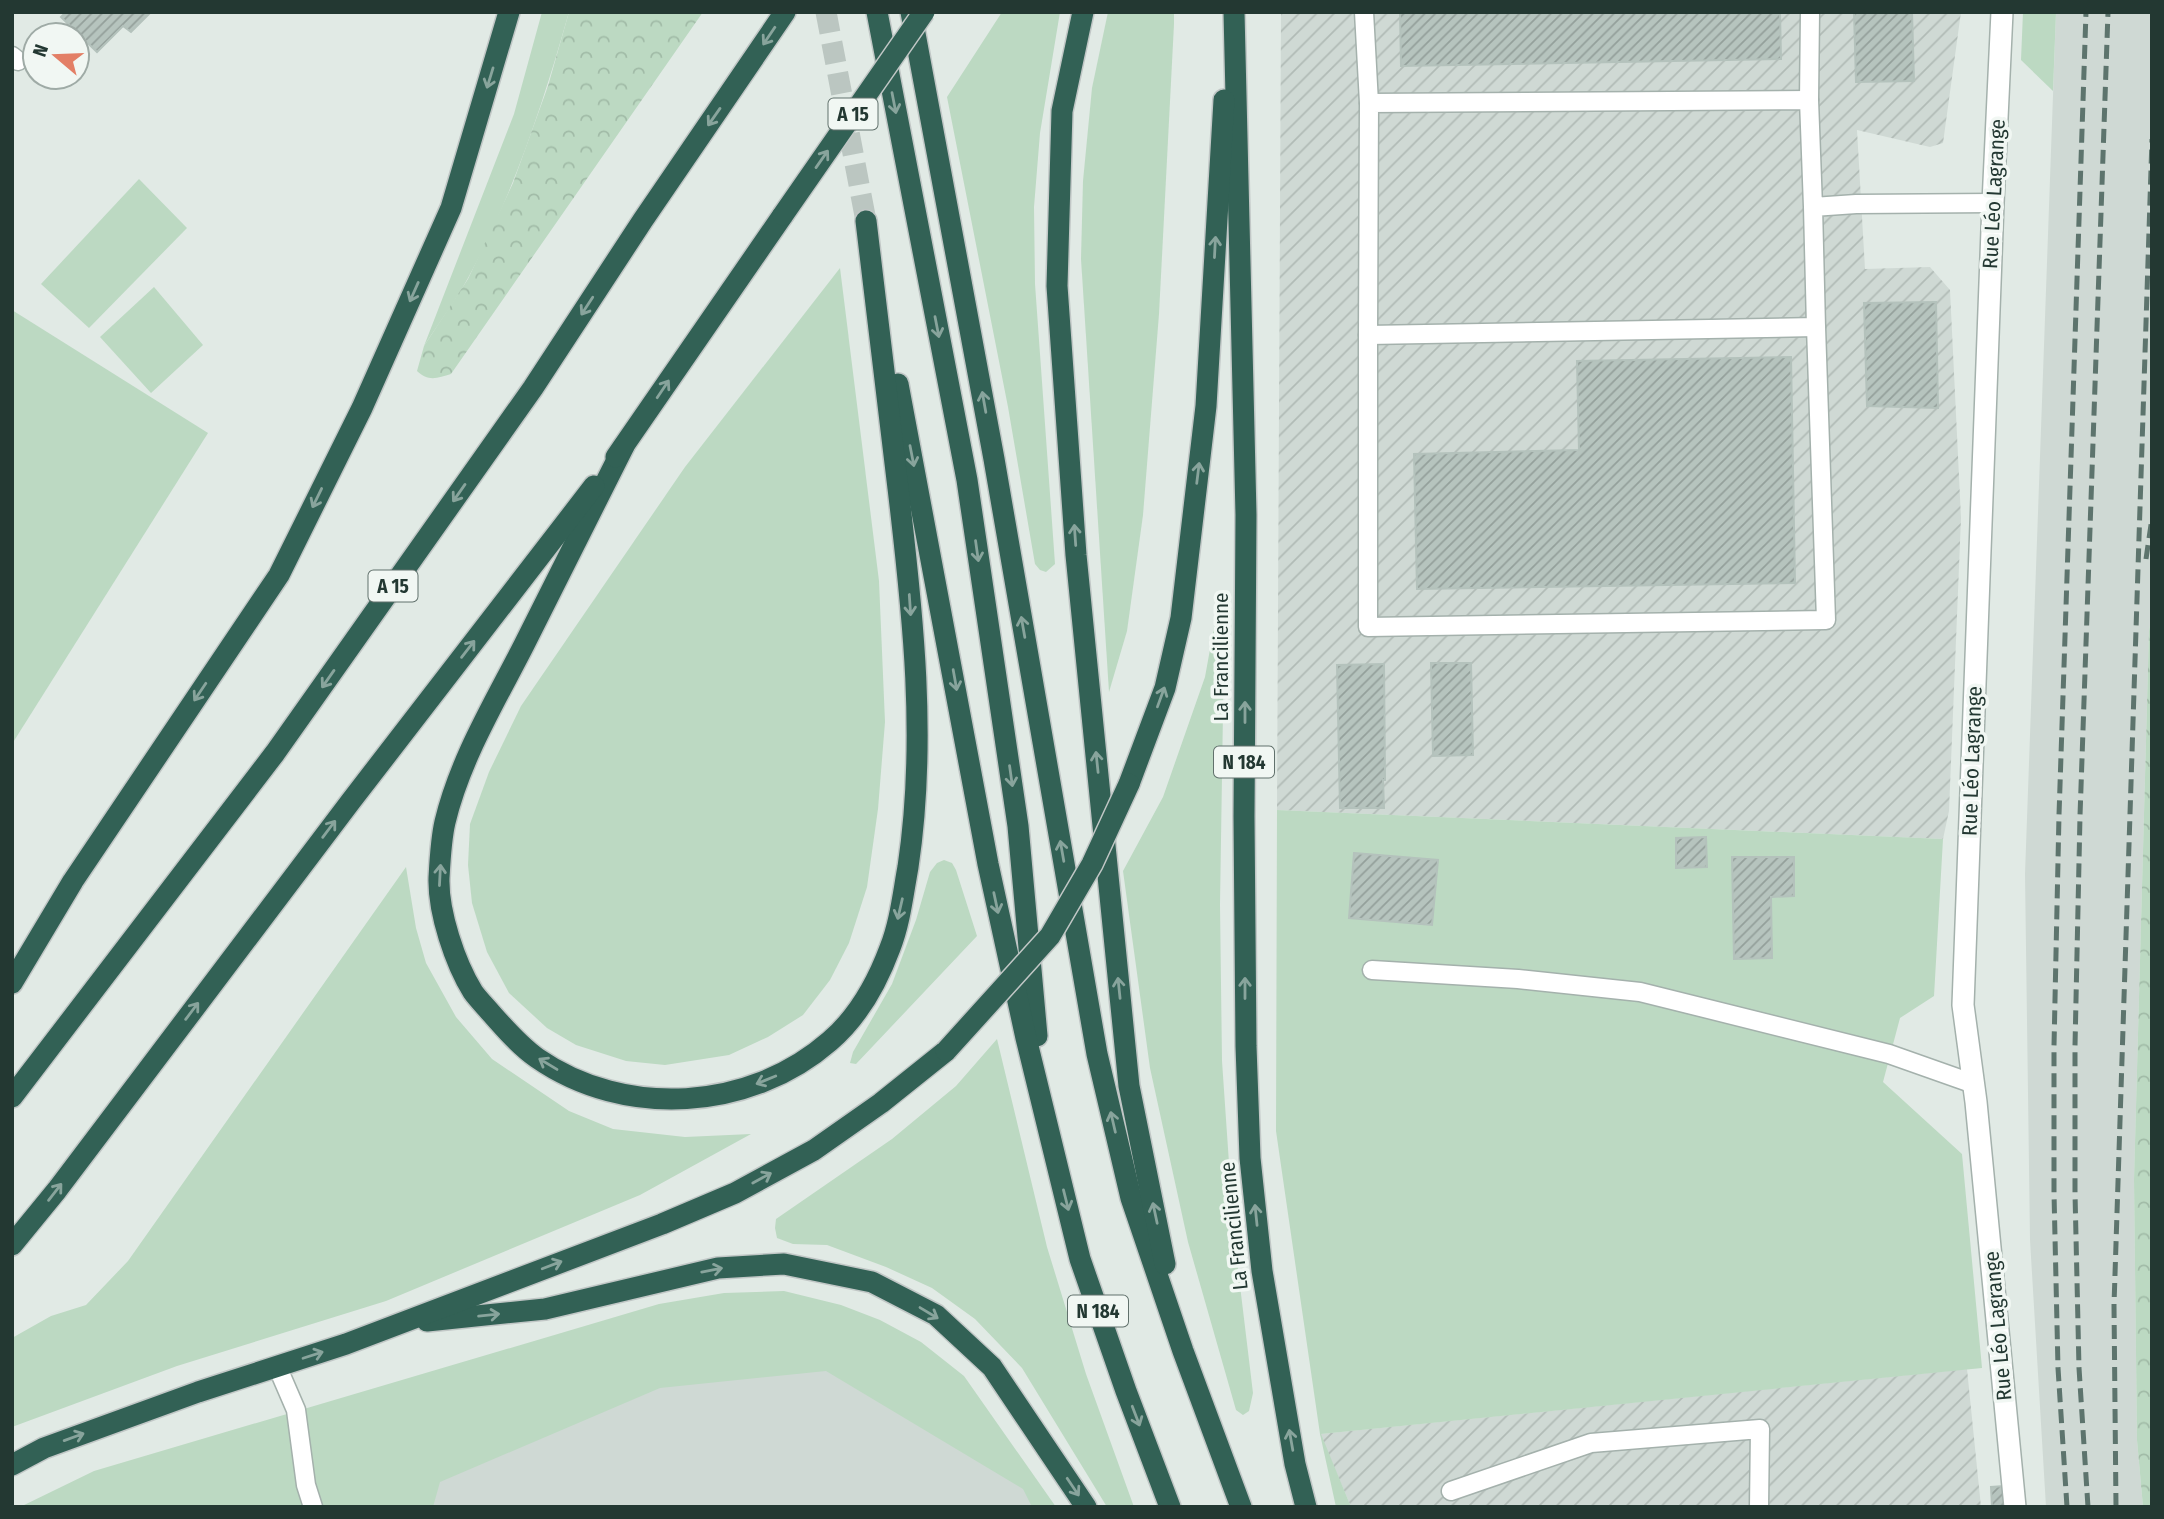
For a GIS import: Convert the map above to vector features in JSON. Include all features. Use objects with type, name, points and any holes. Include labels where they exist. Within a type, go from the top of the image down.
[{"type":"highway","points":[[12,983],[73,881],[279,575],[362,408],[451,208],[509,12]]},
{"type":"highway","name":"A 15","points":[[12,1097],[275,753],[533,388],[643,220],[785,12]]},
{"type":"highway","points":[[877,12],[971,508],[1018,826],[1043,1110]]},
{"type":"highway","points":[[911,12],[992,445],[1097,1054],[1131,1198],[1183,1352],[1241,1507]]},
{"type":"highway","name":"A 15","points":[[12,1245],[57,1190],[624,446],[924,12]]},
{"type":"highway","points":[[1083,12],[1062,111],[1057,286],[1076,555],[1129,1086],[1183,1352]]},
{"type":"highway","points":[[12,1465],[44,1448],[198,1392],[346,1344],[662,1224],[735,1193],[814,1150],[881,1103],[946,1051],[1050,936],[1092,864],[1129,784],[1165,688],[1181,618],[1206,406],[1232,12]]},
{"type":"highway","name":"La Francilienne","points":[[1232,12],[1246,515],[1244,831],[1250,1158],[1262,1271],[1295,1464],[1306,1507]]},
{"type":"highway","name":"N 184","points":[[624,446],[468,756],[444,824],[438,883],[448,940],[474,993],[513,1037],[535,1057],[563,1073],[612,1093],[649,1099],[685,1100],[716,1096],[750,1087],[790,1070],[832,1039],[869,996],[891,946],[903,896],[918,778],[918,712],[908,576],[866,221],[988,864],[1043,1110],[1080,1259],[1170,1507]]},
{"type":"highway","points":[[397,1324],[545,1309],[718,1268],[784,1264],[872,1282],[936,1315],[992,1367],[1086,1507]]},
{"type":"street","name":"Rue Léo Lagrange","points":[[2002,12],[1963,1005],[1974,1084],[2015,1507]]},
{"type":"lane","points":[[1364,12],[1369,103],[1368,627],[1826,620],[1809,100],[1810,12]]},
{"type":"lane","points":[[1369,103],[1809,100]]},
{"type":"lane","points":[[1813,206],[1993,202]]},
{"type":"lane","points":[[1368,335],[1816,327]]},
{"type":"lane","points":[[1372,970],[1518,979],[1640,992],[1889,1054],[1974,1084]]},
{"type":"lane","points":[[277,1366],[296,1410],[306,1485],[313,1507]]},
{"type":"lane","points":[[1451,1491],[1591,1443],[1760,1429],[1759,1507]]},
{"type":"shaded area","points":[[1281,12],[1961,12],[1943,143],[1930,147],[1857,130],[1865,269],[1930,267],[1950,290],[1961,518],[1949,811],[1943,839],[1277,810]]},
{"type":"shaded area","points":[[2056,12],[2152,12],[2152,613],[2149,631],[2134,1180],[2137,1440],[2143,1507],[2046,1507],[2030,1240],[2025,874]]},
{"type":"shaded area","points":[[885,1347],[1021,1476],[1035,1507],[399,1507],[584,1376]]},
{"type":"shaded area","points":[[1967,1369],[1981,1507],[1351,1507],[1320,1434]]},
{"type":"green space","points":[[542,12],[569,12],[526,148],[484,247],[463,287],[424,346],[514,114]]},
{"type":"green space","points":[[569,12],[703,12],[451,374],[437,378],[425,377],[417,371],[424,346],[468,279],[513,183],[548,86]]},
{"type":"green space","points":[[1002,12],[1060,12],[1040,133],[1034,207],[1035,284],[1055,564],[1046,572],[1035,564],[1008,407],[947,97]]},
{"type":"green space","points":[[1108,12],[1174,12],[1159,314],[1143,515],[1127,631],[1109,692],[1081,259],[1083,181],[1092,88]]},
{"type":"green space","points":[[2023,12],[2056,12],[2053,91],[2021,60]]},
{"type":"green space","points":[[139,179],[187,228],[89,328],[41,284]]},
{"type":"green space","points":[[840,268],[879,581],[885,722],[878,809],[867,887],[849,943],[830,980],[803,1015],[768,1037],[729,1055],[665,1065],[626,1061],[576,1045],[547,1028],[509,993],[487,952],[472,903],[468,865],[470,824],[489,772],[521,706],[685,467]]},
{"type":"green space","points":[[154,287],[203,345],[151,393],[100,337]]},
{"type":"green space","points":[[12,310],[208,433],[12,744]]},
{"type":"green space","points":[[1220,594],[1224,646],[1220,905],[1222,1061],[1234,1236],[1253,1393],[1249,1411],[1243,1415],[1236,1410],[1188,1242],[1150,1068],[1123,871],[1163,797],[1205,677]]},
{"type":"green space","points":[[2152,613],[2152,1507],[2143,1507],[2137,1440],[2134,1180],[2149,631]]},
{"type":"green space","points":[[1277,810],[1943,839],[1934,996],[1900,1018],[1883,1082],[1962,1154],[1982,1368],[1321,1434],[1351,1507],[1336,1507],[1320,1434],[1276,1131]]},
{"type":"green space","points":[[944,860],[952,863],[956,870],[977,936],[856,1064],[850,1063],[853,1052],[892,984],[916,920],[930,872],[937,863]]},
{"type":"green space","points":[[406,867],[416,928],[426,963],[456,1017],[492,1059],[569,1111],[613,1129],[685,1137],[751,1134],[640,1195],[386,1301],[177,1366],[12,1427],[12,1338],[51,1316],[86,1305],[128,1261]]},
{"type":"green space","points":[[997,1039],[1047,1247],[1086,1374],[1134,1507],[1107,1507],[1022,1368],[975,1319],[932,1288],[886,1267],[827,1245],[793,1244],[777,1238],[776,1219],[892,1139],[956,1086]]},
{"type":"green space","points":[[784,1291],[841,1305],[880,1320],[921,1342],[964,1376],[1056,1507],[1032,1507],[1023,1489],[826,1371],[660,1388],[440,1482],[433,1507],[20,1507],[94,1471],[659,1304],[724,1293]]},
{"type":"building","points":[[66,12],[151,12],[131,32],[123,26],[97,52],[91,46],[91,21],[65,21],[61,17]]},
{"type":"building","points":[[1400,12],[1780,12],[1781,59],[1401,66]]},
{"type":"building","points":[[1854,12],[1912,12],[1914,81],[1856,82]]},
{"type":"building","points":[[1936,302],[1938,408],[1867,406],[1864,303]]},
{"type":"building","points":[[1791,357],[1795,583],[1417,589],[1414,454],[1579,450],[1577,361]]},
{"type":"building","points":[[1431,663],[1471,663],[1473,755],[1433,756]]},
{"type":"building","points":[[1384,664],[1384,808],[1340,808],[1337,665]]},
{"type":"building","points":[[1706,837],[1707,867],[1676,868],[1676,838]]},
{"type":"building","points":[[1354,853],[1438,860],[1432,925],[1349,918]]},
{"type":"building","points":[[1732,857],[1794,857],[1794,896],[1771,897],[1772,958],[1734,959]]},
{"type":"building","points":[[2004,1486],[2006,1507],[1992,1507],[1991,1487]]},
{"type":"tunnel","points":[[826,12],[866,221]]},
{"type":"railway","points":[[2067,1507],[2058,1368],[2054,1046],[2059,815],[2086,12]]},
{"type":"railway","points":[[2088,1507],[2079,1368],[2075,1046],[2080,816],[2108,12]]},
{"type":"railway","points":[[2116,1507],[2114,1305],[2152,139]]},
{"type":"railway","points":[[2146,559],[2152,518]]}]
